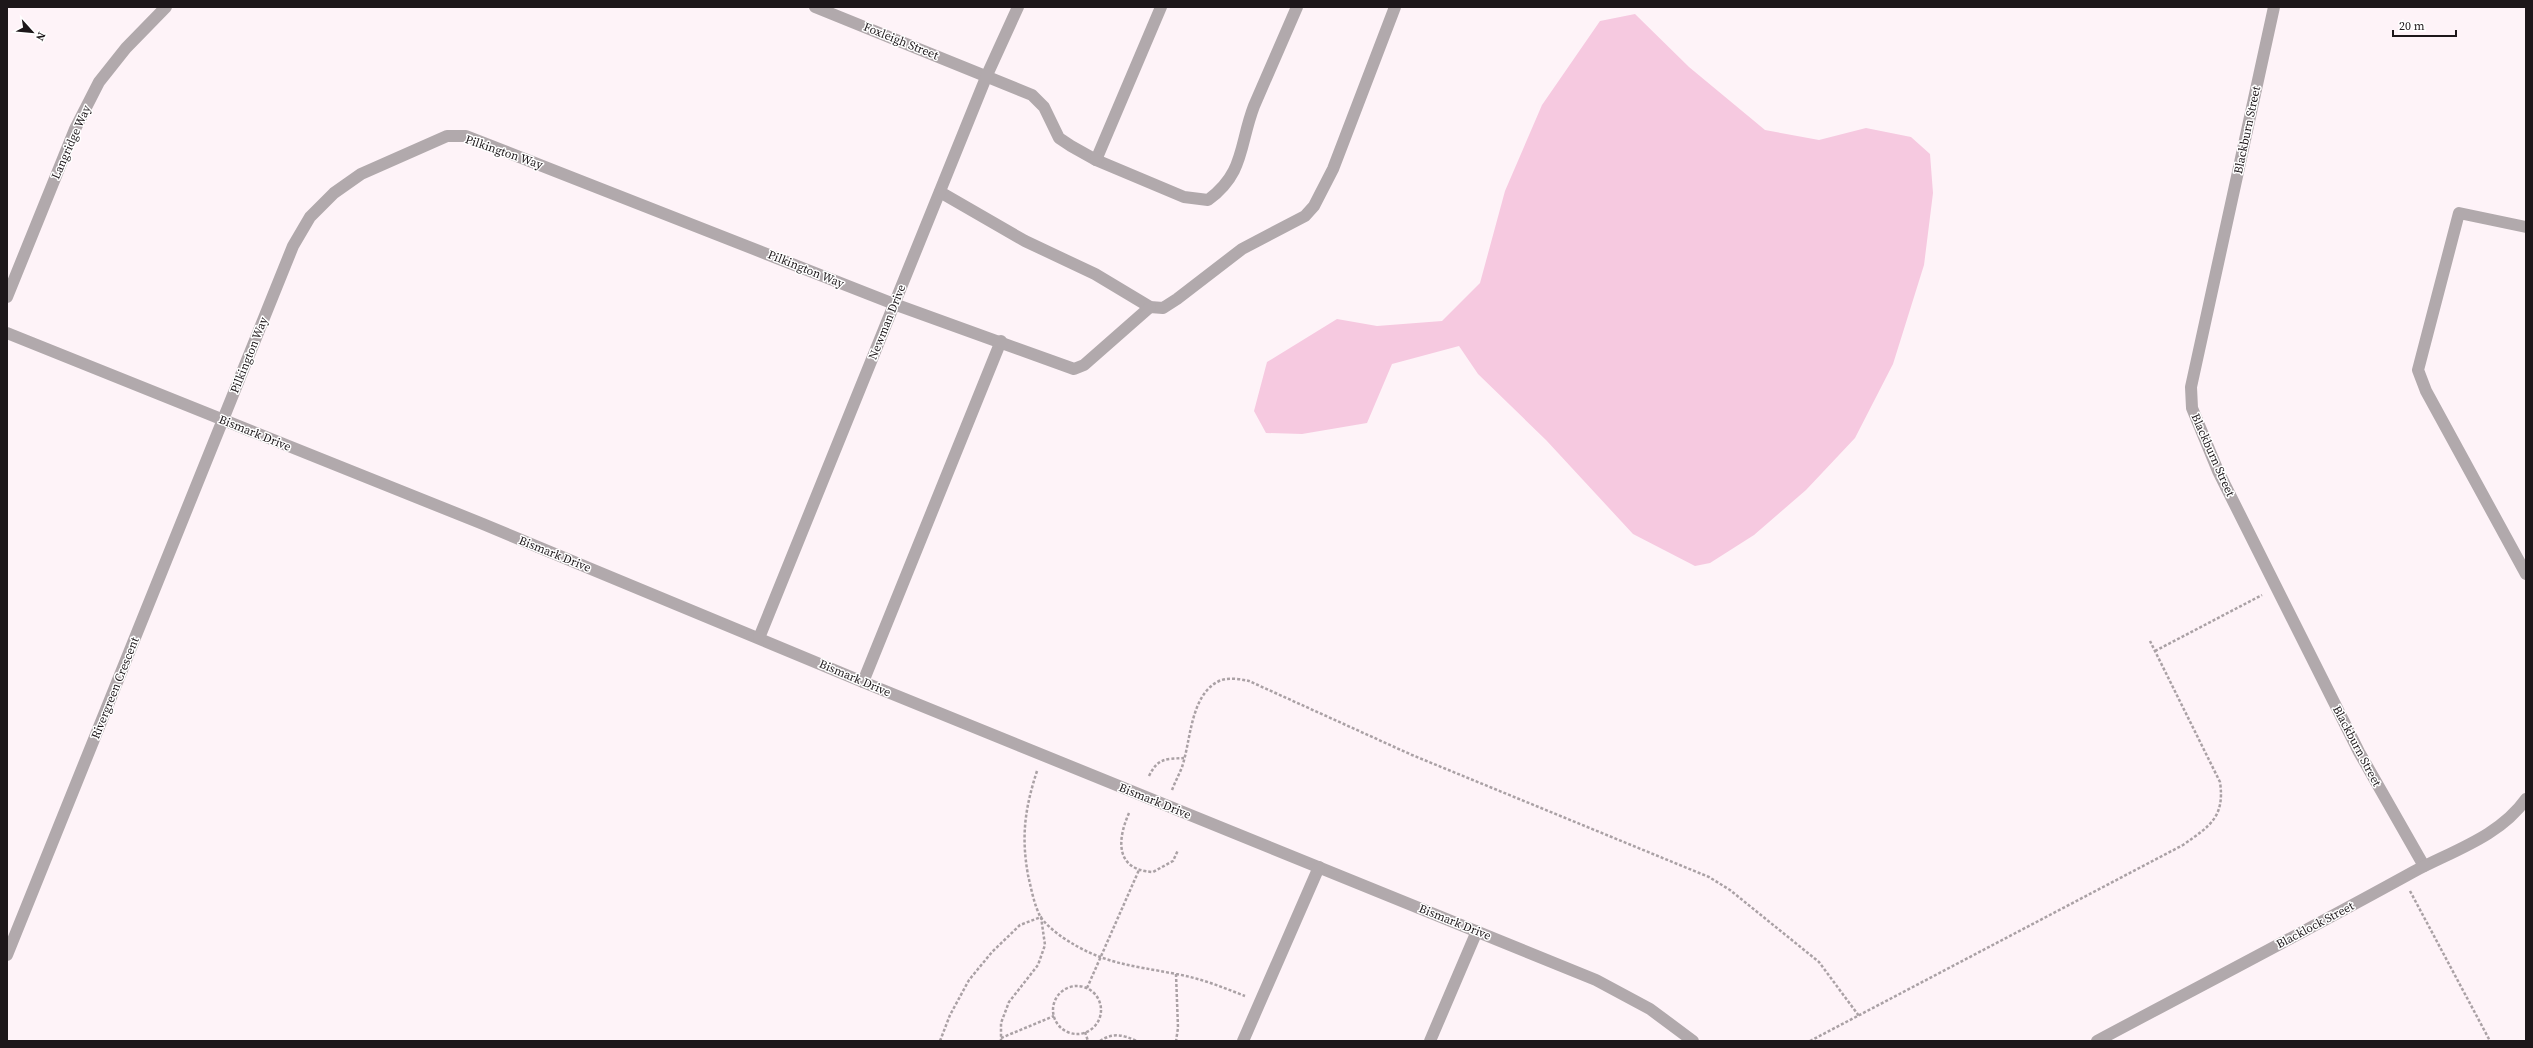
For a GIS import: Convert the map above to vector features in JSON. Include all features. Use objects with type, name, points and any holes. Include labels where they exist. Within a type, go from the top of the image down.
[{"type":"street","name":"Langridge Way","points":[[7,297],[75,129],[99,82],[126,48],[166,7]]},
{"type":"street","name":"Foxleigh Street","points":[[815,7],[987,75],[1032,95],[1044,107],[1059,138],[1096,160],[1184,197],[1208,200],[1223,189],[1236,169],[1254,108],[1297,7]]},
{"type":"street","name":"Newman Drive","points":[[759,638],[987,75],[1018,7]]},
{"type":"street","points":[[1096,160],[1161,7]]},
{"type":"street","points":[[940,192],[1025,241],[1095,274],[1150,307],[1162,308],[1177,299],[1242,250],[1305,216],[1314,206],[1333,169],[1396,7]]},
{"type":"street","name":"Blackburn Street","points":[[2274,7],[2191,387],[2192,408],[2218,471],[2359,752],[2424,866]]},
{"type":"street","name":"Pilkington Way","points":[[223,420],[293,246],[310,217],[334,193],[360,174],[447,136],[466,136],[489,144],[894,304],[1001,341],[1074,369],[1084,365],[1150,307]]},
{"type":"street","points":[[2526,227],[2459,213],[2418,370],[2426,391],[2526,574]]},
{"type":"street","name":"Bismark Drive","points":[[7,333],[1596,980],[1650,1009],[1693,1041]]},
{"type":"street","points":[[863,682],[1001,341]]},
{"type":"street","name":"Rivergreen Crescent","points":[[7,955],[223,420]]},
{"type":"street","name":"Blacklock Street","points":[[2097,1041],[2403,877],[2486,835],[2516,813],[2526,799]]},
{"type":"street","points":[[1243,1041],[1320,867]]},
{"type":"street","points":[[1430,1041],[1477,931]]},
{"type":"path","points":[[2155,652],[2277,588]]},
{"type":"path","points":[[1810,1041],[2183,845],[2208,827],[2220,811],[2222,797],[2220,782],[2150,641]]},
{"type":"path","points":[[1165,805],[1184,758],[1197,708],[1205,692],[1219,681],[1235,678],[1250,681],[1404,751],[1709,877],[1730,890],[1819,962],[1859,1016]]},
{"type":"path","points":[[1043,756],[1031,790],[1024,824],[1024,852],[1030,886],[1041,917],[1045,945],[1038,965],[1009,1002],[1001,1023],[1001,1040],[1054,1016]]},
{"type":"path","points":[[1149,776],[1155,765],[1165,759],[1184,758]]},
{"type":"path","points":[[1129,813],[1122,827],[1119,844],[1124,857],[1139,870],[1153,872],[1164,868],[1173,861],[1178,850]]},
{"type":"path","points":[[1087,988],[1139,870]]},
{"type":"path","points":[[2403,877],[2490,1041]]},
{"type":"path","points":[[1041,917],[1057,933],[1073,944],[1100,958],[1134,968],[1176,974],[1203,980],[1260,1002]]},
{"type":"path","points":[[940,1041],[950,1015],[970,980],[992,952],[1020,925],[1041,917]]},
{"type":"path","points":[[1176,974],[1178,1028],[1176,1041]]},
{"type":"path","points":[[1072,987],[1087,988],[1098,999],[1101,1015],[1098,1022],[1086,1032],[1078,1034],[1063,1029],[1054,1016],[1053,1009],[1059,994],[1072,987]]},
{"type":"path","points":[[1086,1032],[1088,1041]]},
{"type":"path","points":[[1100,1041],[1111,1035],[1122,1035],[1137,1041]]},
{"type":"shaded area","points":[[1635,14],[1689,67],[1765,130],[1819,140],[1866,128],[1911,137],[1930,154],[1933,193],[1924,265],[1893,364],[1855,438],[1806,490],[1754,535],[1710,563],[1695,566],[1633,534],[1546,440],[1478,374],[1459,346],[1392,364],[1367,423],[1302,434],[1266,433],[1254,411],[1267,362],[1337,319],[1377,326],[1442,321],[1480,283],[1505,191],[1542,105],[1600,21]]}]
